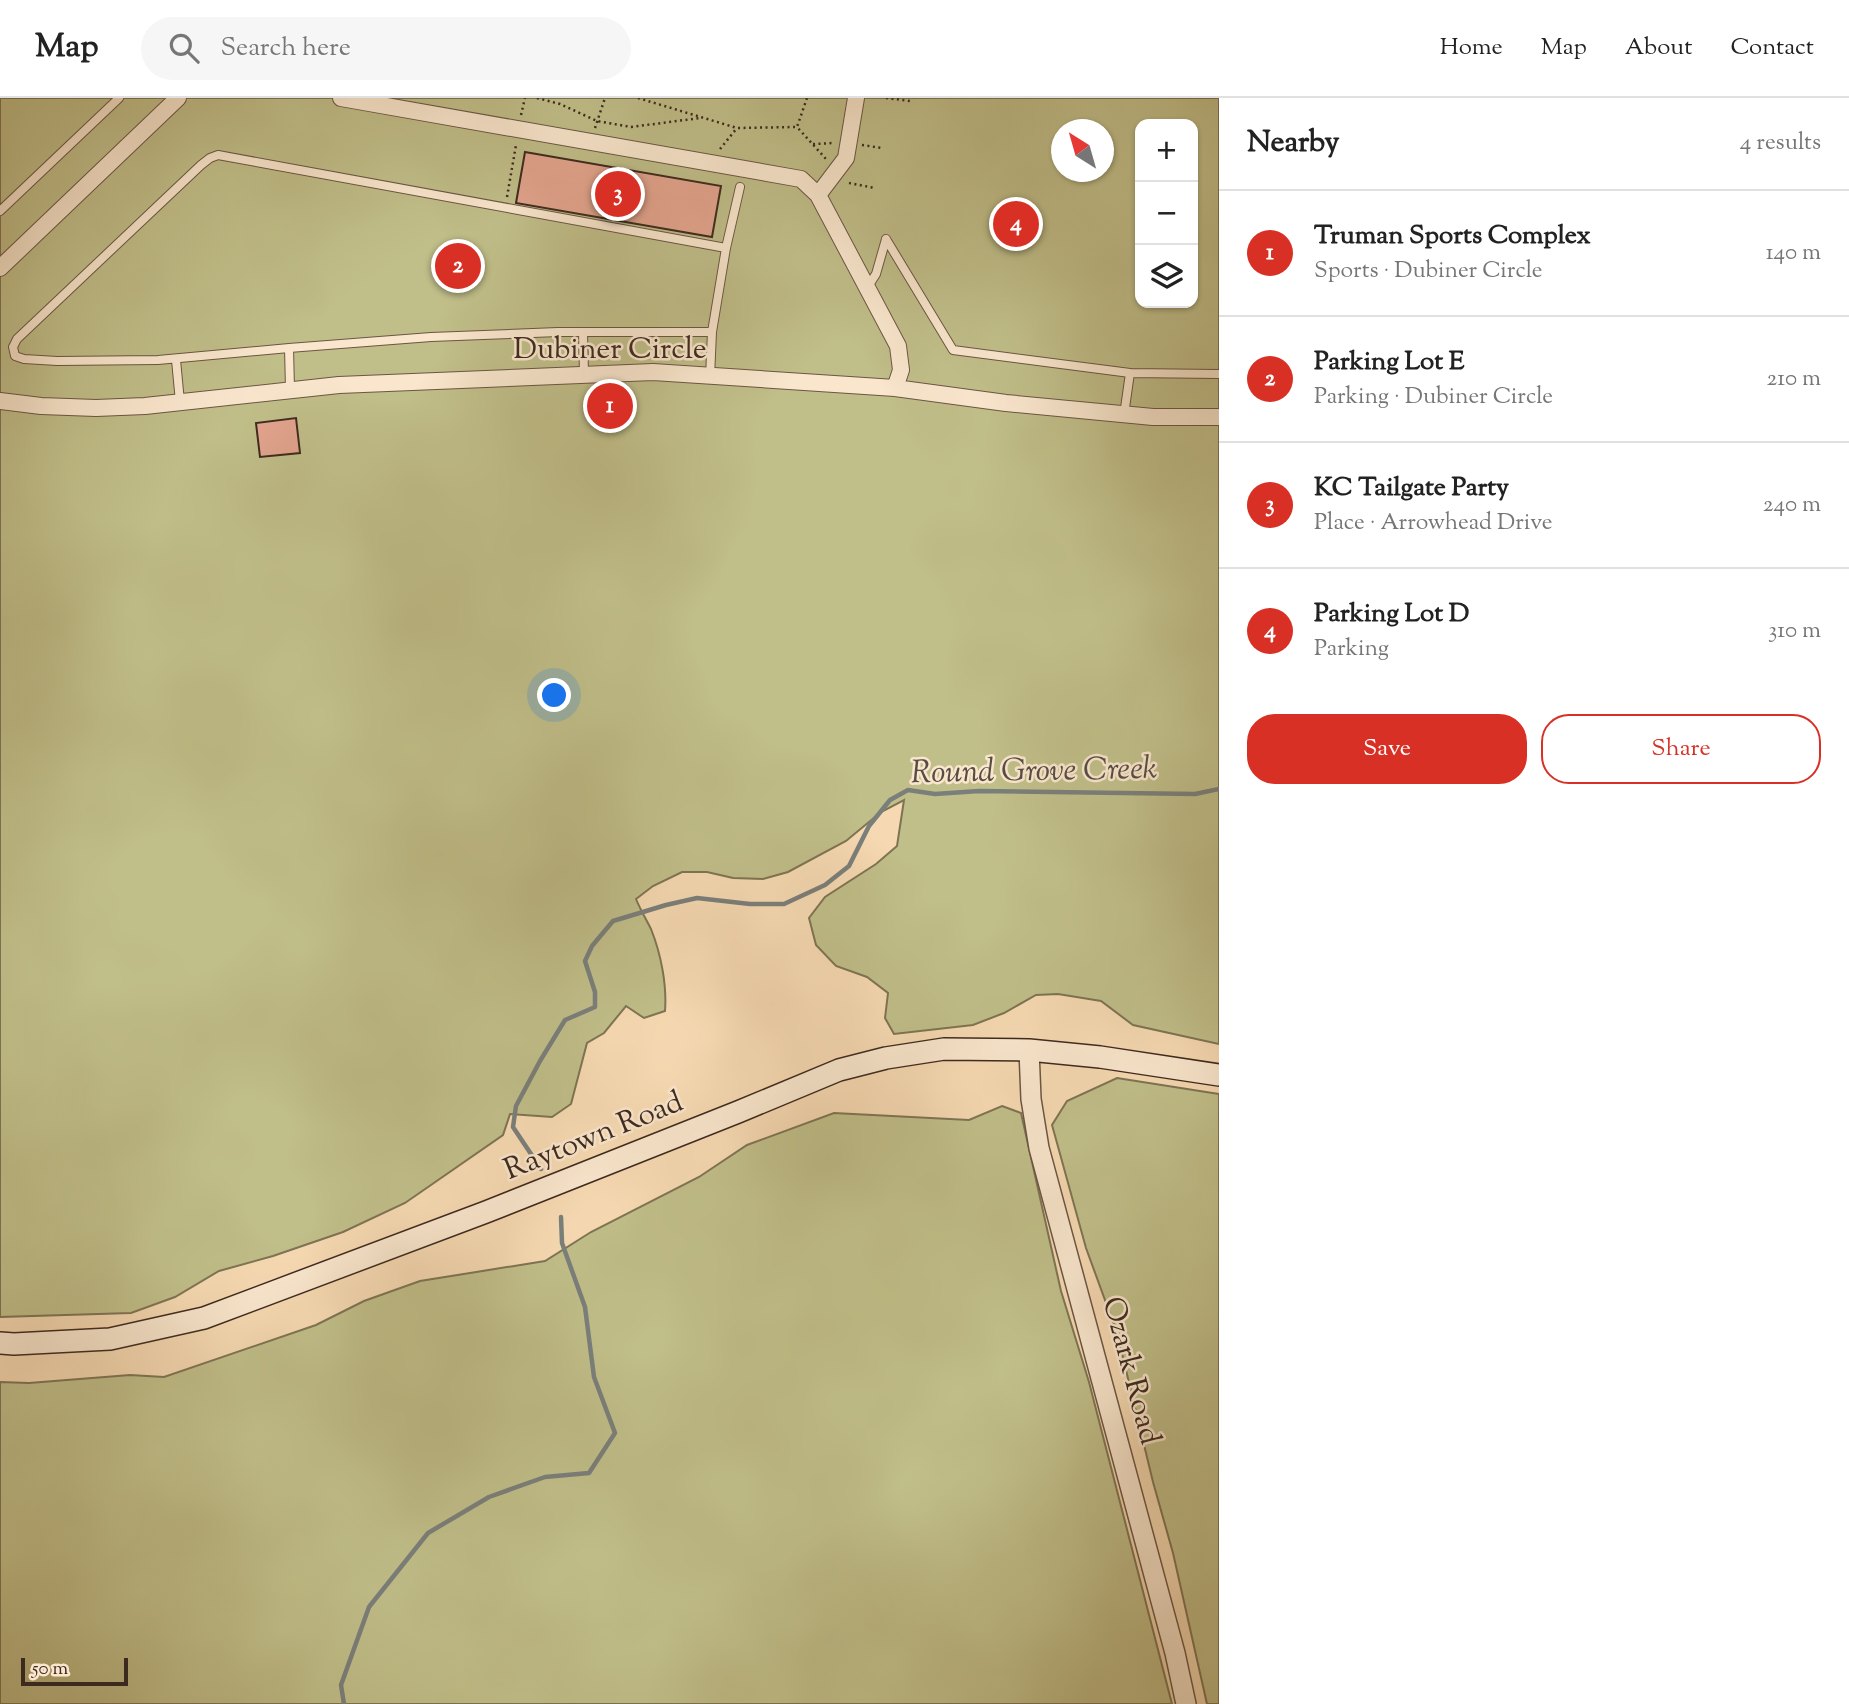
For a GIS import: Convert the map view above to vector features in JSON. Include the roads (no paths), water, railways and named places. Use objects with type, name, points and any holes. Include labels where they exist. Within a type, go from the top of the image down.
[{"type":"main road","name":"Raytown Road","points":[[0,1343],[110,1339],[204,1318],[486,1212],[839,1070],[886,1058],[944,1049],[1030,1050],[1100,1057],[1219,1075]]},
{"type":"street","points":[[0,268],[178,98]]},
{"type":"street","points":[[341,98],[801,179],[818,195],[898,346],[901,370],[895,388]]},
{"type":"street","points":[[818,195],[846,158],[856,98]]},
{"type":"street","name":"Dubiner Circle","points":[[0,401],[41,407],[145,406],[290,389],[653,372],[895,388],[1124,415],[1219,417]]},
{"type":"street","name":"Ozark Road","points":[[1030,1050],[1031,1100],[1039,1148],[1175,1653],[1186,1704]]},
{"type":"lane","points":[[0,211],[119,98]]},
{"type":"lane","points":[[712,332],[583,332],[431,337],[176,360],[112,362],[24,359],[15,356],[13,347],[17,339],[40,316],[210,158],[218,155],[726,248]]},
{"type":"lane","points":[[710,377],[712,332],[726,248],[740,187]]},
{"type":"lane","points":[[867,288],[876,274],[886,239],[953,350],[1130,373],[1219,374]]},
{"type":"lane","points":[[583,332],[584,374]]},
{"type":"lane","points":[[289,348],[290,389]]},
{"type":"lane","points":[[176,360],[180,402]]},
{"type":"lane","points":[[1124,415],[1130,373]]},
{"type":"waterway","name":"Round Grove Creek","points":[[541,1169],[513,1127],[516,1106],[565,1020],[595,1007],[595,992],[585,961],[592,946],[613,921],[697,898],[750,904],[784,904],[825,885],[849,866],[869,826],[890,800],[908,790],[935,794],[979,791],[1195,794],[1219,789]]},
{"type":"waterway","name":"Round Grove Creek","points":[[344,1704],[341,1685],[369,1607],[428,1533],[489,1497],[545,1477],[589,1473],[615,1433],[594,1377],[585,1307],[562,1243],[561,1217]]},
{"type":"place","name":"KC Tailgate Party","points":[[618,194]]},
{"type":"place","name":"Parking Lot D","points":[[1016,224]]},
{"type":"place","name":"Parking Lot E","points":[[458,266]]},
{"type":"place","name":"Truman Sports Complex","points":[[610,406]]}]
